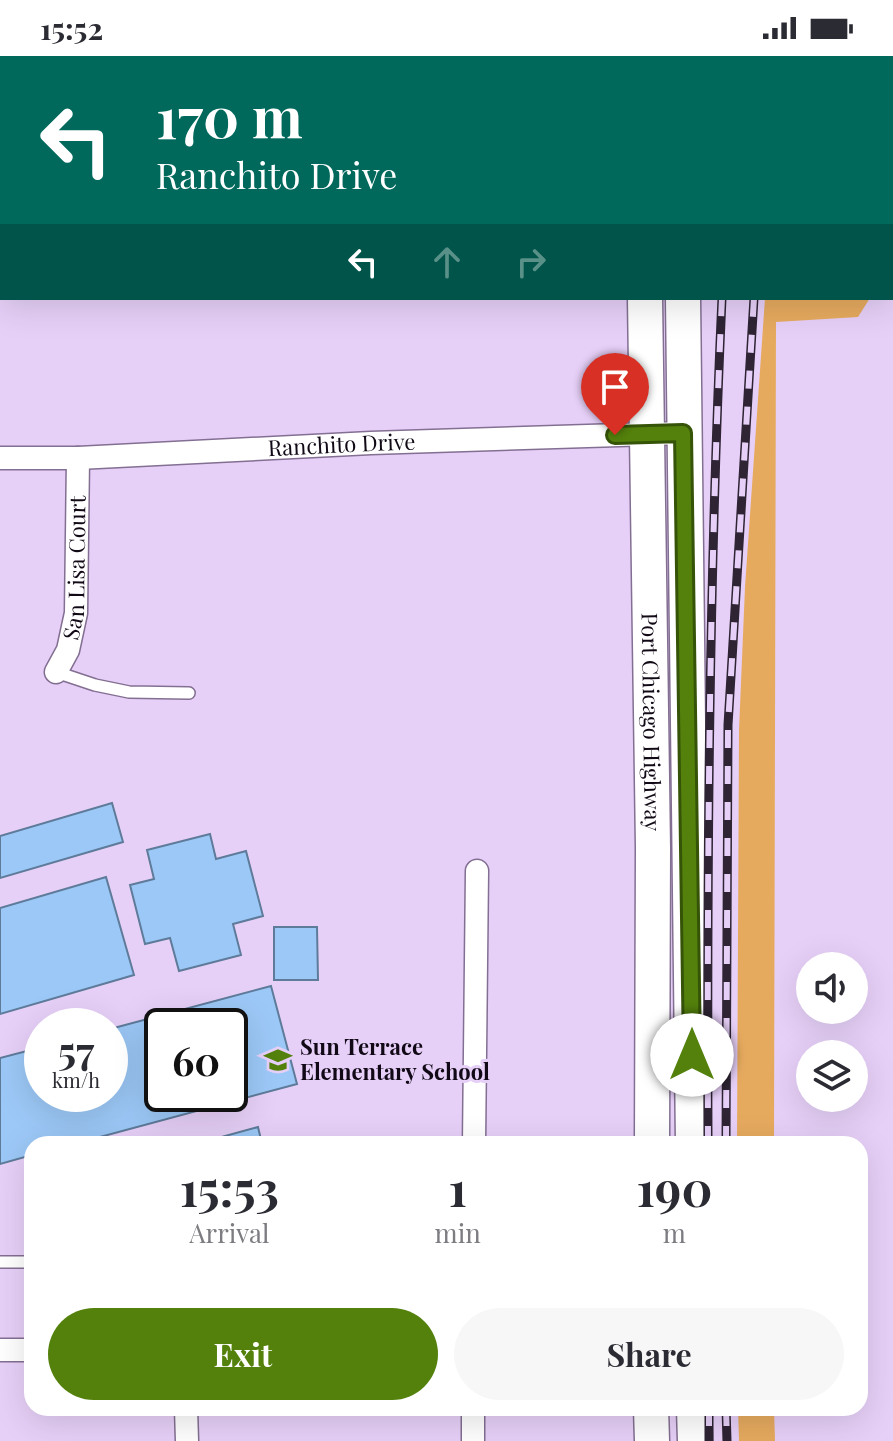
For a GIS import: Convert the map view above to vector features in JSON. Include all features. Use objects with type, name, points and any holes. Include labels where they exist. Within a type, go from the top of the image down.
[{"type":"main road","name":"Port Chicago Highway","points":[[645,300],[653,848],[652,1136]]},
{"type":"main road","name":"Port Chicago Highway","points":[[683,300],[693,1136]]},
{"type":"main road","points":[[651,1416],[652,1441]]},
{"type":"main road","points":[[694,1416],[695,1441]]},
{"type":"street","name":"Ranchito Drive","points":[[0,458],[78,458],[371,443],[683,433]]},
{"type":"street","name":"San Lisa Court","points":[[56,672],[68,650],[76,613],[78,458]]},
{"type":"street","points":[[474,1136],[477,871]]},
{"type":"street","points":[[0,1350],[24,1350]]},
{"type":"street","points":[[186,1416],[187,1441]]},
{"type":"street","points":[[473,1416],[473,1441]]},
{"type":"lane","points":[[56,672],[129,692],[189,693]]},
{"type":"lane","points":[[0,1262],[24,1260]]},
{"type":"shaded area","points":[[765,300],[869,300],[858,317],[776,322],[774,1136],[737,1136],[739,730],[745,587]]},
{"type":"shaded area","points":[[738,1416],[774,1416],[775,1441],[739,1441]]},
{"type":"building","points":[[112,803],[123,842],[0,878],[0,836]]},
{"type":"building","points":[[210,834],[216,859],[246,851],[263,916],[233,924],[241,955],[179,971],[170,938],[145,944],[130,885],[154,879],[147,850]]},
{"type":"building","points":[[106,877],[134,975],[0,1014],[0,908]]},
{"type":"building","points":[[274,927],[317,927],[318,980],[274,980]]},
{"type":"building","points":[[271,986],[297,1084],[248,1097],[248,1008],[189,1008]]},
{"type":"building","points":[[144,1020],[144,1112],[193,1112],[104,1136],[24,1136],[24,1157],[0,1164],[0,1058],[24,1052],[24,1112],[128,1112],[128,1024]]},
{"type":"building","points":[[258,1127],[260,1136],[225,1136]]},
{"type":"railway","points":[[708,1136],[710,721],[722,300]]},
{"type":"railway","points":[[726,1136],[728,725],[754,300]]},
{"type":"railway","points":[[709,1416],[709,1441]]},
{"type":"railway","points":[[726,1416],[727,1441]]},
{"type":"place","name":"Sun Terrace Elementary School","points":[[278,1060]]},
{"type":"route","points":[[615,435],[683,433],[692,1055]]}]
